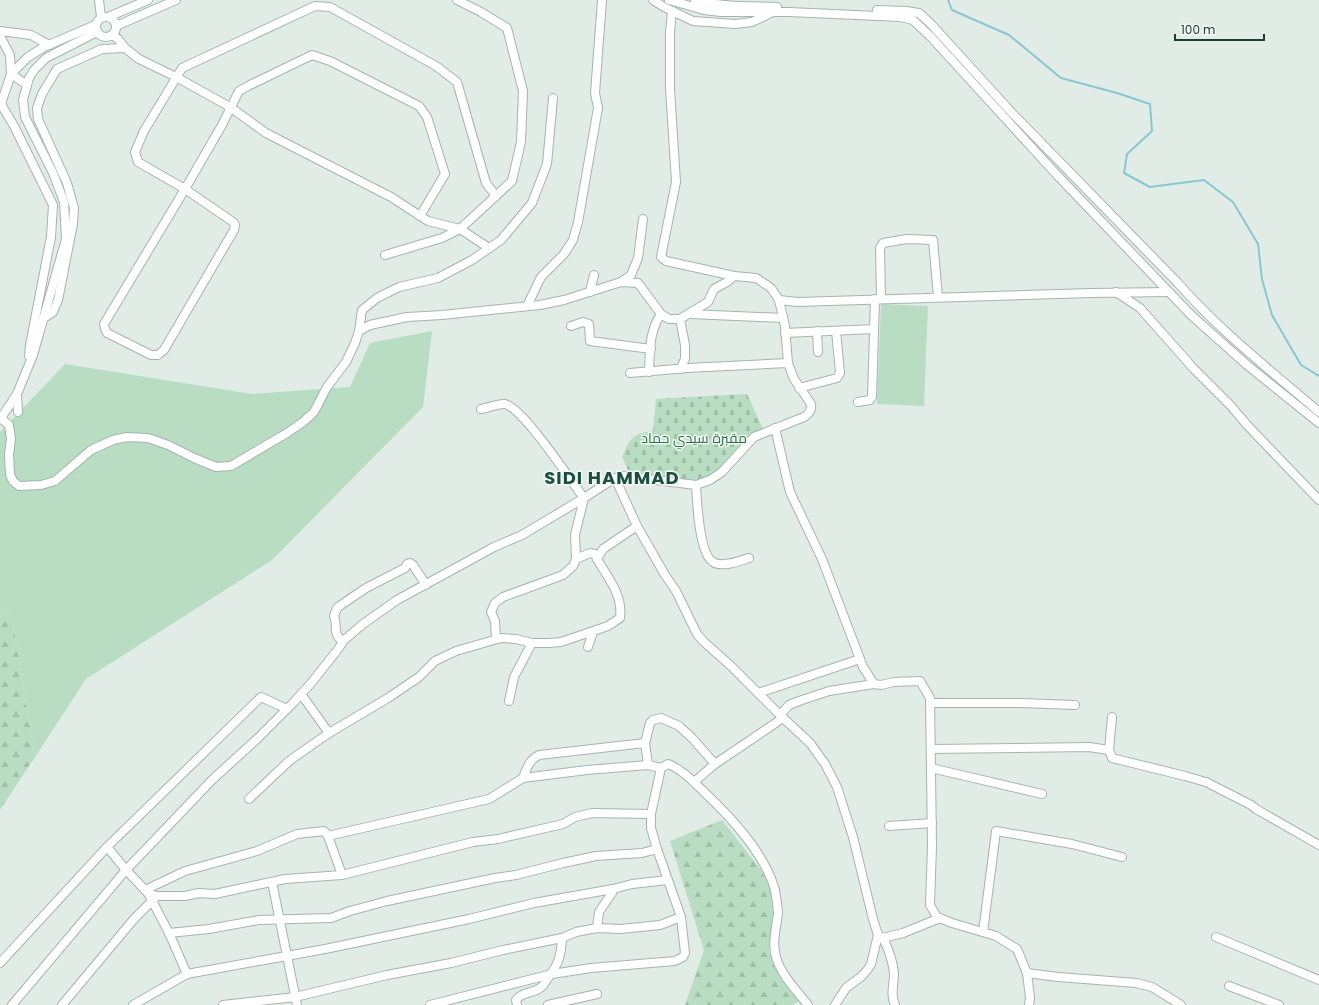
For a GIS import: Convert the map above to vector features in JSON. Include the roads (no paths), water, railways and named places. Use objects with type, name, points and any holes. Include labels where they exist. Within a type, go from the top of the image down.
[{"type":"street","points":[[99,0],[105,17]]},
{"type":"street","points":[[116,26],[176,0]]},
{"type":"street","points":[[385,255],[442,238],[460,229],[512,181],[521,142],[523,91],[507,28],[481,12],[457,0]]},
{"type":"street","points":[[527,306],[541,277],[564,254],[573,240],[578,222],[598,108],[595,93],[602,0]]},
{"type":"street","points":[[654,0],[668,9],[693,20],[735,24],[752,22],[774,12]]},
{"type":"street","points":[[669,0],[704,10],[720,12],[774,12],[900,17],[913,20],[943,50],[1058,175],[1191,315],[1246,365],[1319,423]]},
{"type":"street","points":[[695,0],[706,3],[726,5],[906,11],[919,13],[1012,113],[1177,282],[1198,306],[1254,357],[1319,412]]},
{"type":"street","points":[[105,17],[114,20],[116,26],[116,30],[108,37],[102,36],[96,29],[96,22],[105,17],[146,1],[163,6]]},
{"type":"street","points":[[420,216],[445,174],[427,117],[419,106],[330,61],[312,55],[239,91],[222,125],[185,189],[104,324],[105,329],[107,333],[151,355],[158,355],[164,350],[234,230],[235,225],[233,222],[185,189],[138,162],[135,152],[144,131],[176,77],[182,68],[315,6],[330,7],[436,66],[457,82],[486,183],[496,196]]},
{"type":"street","points":[[12,1005],[126,870],[212,780],[287,709],[339,648],[343,641],[363,624],[397,600],[494,547],[522,535],[615,478],[622,476],[696,485],[710,480],[722,472],[752,438],[796,421],[809,414],[811,408],[810,404],[794,379],[788,362],[783,318],[779,300],[771,288],[756,278],[734,276],[666,261],[661,257],[676,182],[670,89],[670,32],[668,9]]},
{"type":"street","points":[[670,32],[680,15]]},
{"type":"street","points":[[11,74],[28,57],[49,45],[96,29]]},
{"type":"street","points":[[96,29],[46,58],[35,69],[29,78],[23,100],[25,117],[53,173],[64,202],[66,239],[33,355],[17,394],[0,418],[9,425],[11,439],[9,454],[10,476],[19,486],[41,485],[55,481],[91,450],[113,440],[127,437],[148,438],[216,466],[231,466],[303,422],[314,412],[327,387],[346,362],[355,343],[362,310],[377,298],[399,287],[438,278],[472,260],[501,240],[532,203],[547,164],[553,98]]},
{"type":"street","points":[[0,31],[31,35],[49,45]]},
{"type":"street","points":[[112,35],[139,59],[176,77],[230,107],[266,134],[391,197],[428,221],[460,229],[489,248]]},
{"type":"street","points":[[0,36],[10,55],[11,74],[1,104],[14,126],[53,205],[51,237],[30,345],[29,365]]},
{"type":"street","points":[[44,318],[53,312],[58,300],[73,224],[74,208],[67,183],[38,119],[37,108],[42,94],[57,69],[102,49],[125,48]]},
{"type":"street","points":[[943,50],[956,53]]},
{"type":"street","points":[[11,74],[27,85]]},
{"type":"street","points":[[358,331],[370,325],[407,317],[442,315],[527,306],[564,300],[621,282],[631,275],[638,258],[643,219]]},
{"type":"street","points":[[858,402],[870,400],[872,397],[874,330],[878,299],[880,248],[883,243],[907,239],[933,240],[938,297]]},
{"type":"street","points":[[590,292],[594,275]]},
{"type":"street","points":[[631,275],[661,314],[670,319],[680,319],[708,302],[714,289],[727,282],[734,276]]},
{"type":"street","points":[[621,282],[638,283]]},
{"type":"street","points":[[1162,285],[1177,282]]},
{"type":"street","points":[[779,300],[797,302],[1116,292],[1169,292]]},
{"type":"street","points":[[1116,292],[1140,308],[1194,369],[1319,500]]},
{"type":"street","points":[[649,372],[651,340],[655,322],[661,314]]},
{"type":"street","points":[[689,314],[783,318]]},
{"type":"street","points":[[680,319],[685,359],[680,369]]},
{"type":"street","points":[[571,326],[582,322],[589,324],[590,340],[651,348]]},
{"type":"street","points":[[785,333],[874,330]]},
{"type":"street","points":[[799,388],[837,378],[839,376],[836,331]]},
{"type":"street","points":[[817,332],[818,352]]},
{"type":"street","points":[[630,373],[788,362]]},
{"type":"street","points":[[17,394],[18,412]]},
{"type":"street","points":[[481,409],[504,404],[513,408],[527,422],[584,498]]},
{"type":"street","points":[[775,428],[790,492],[822,559],[860,659],[874,684]]},
{"type":"street","points":[[615,478],[637,526],[676,590],[697,634],[810,743],[825,764],[837,787],[853,837],[873,920],[890,951],[894,975],[892,997],[894,1005]]},
{"type":"street","points":[[696,485],[701,533],[705,554],[713,562],[723,564],[749,558]]},
{"type":"street","points":[[496,639],[495,621],[491,612],[499,600],[563,575],[573,566],[576,559],[575,535],[584,498]]},
{"type":"street","points":[[597,559],[603,549],[637,526]]},
{"type":"street","points":[[249,799],[289,761],[329,733],[388,698],[419,677],[435,661],[456,651],[496,639],[516,639],[549,643],[561,642],[593,632],[614,623],[620,618],[621,611],[616,588],[595,554],[590,553],[576,559]]},
{"type":"street","points":[[343,641],[336,635],[336,620],[334,616],[337,608],[366,588],[405,568],[407,564],[410,563],[414,565],[426,585]]},
{"type":"street","points":[[588,646],[593,632]]},
{"type":"street","points":[[509,701],[514,677],[532,642]]},
{"type":"street","points":[[758,692],[860,659]]},
{"type":"street","points":[[694,782],[715,764],[782,717],[789,705],[829,691],[874,684],[881,685],[920,681],[930,698],[932,823],[930,905],[937,917],[996,936],[1017,949],[1027,973],[1030,998],[1029,1005]]},
{"type":"street","points":[[301,694],[329,733]]},
{"type":"street","points":[[0,963],[107,847],[261,697],[287,709]]},
{"type":"street","points":[[930,704],[1021,703],[1075,705]]},
{"type":"street","points":[[1112,717],[1109,750],[1112,758],[1206,782],[1251,805],[1319,845]]},
{"type":"street","points":[[648,765],[645,743],[650,723],[653,720],[661,718],[679,726],[715,764]]},
{"type":"street","points":[[523,778],[527,766],[533,758],[539,755],[645,743]]},
{"type":"street","points":[[931,749],[1089,747],[1109,750]]},
{"type":"street","points":[[328,836],[489,799],[523,778],[588,770],[648,765],[661,768],[668,764],[675,767],[694,782],[725,812],[745,837],[767,869],[775,890],[778,913],[775,947],[776,957],[786,976],[808,1005]]},
{"type":"street","points":[[430,1005],[552,974],[591,968],[679,960],[685,953],[681,917],[656,849],[651,828],[651,814],[661,768]]},
{"type":"street","points":[[931,768],[1042,794]]},
{"type":"street","points":[[62,1005],[134,919],[154,899],[200,893],[215,894],[285,879],[342,875],[473,842],[498,839],[563,824],[592,813],[651,814]]},
{"type":"street","points":[[888,826],[932,823]]},
{"type":"street","points":[[146,892],[184,871],[257,851],[297,834],[324,831],[328,836],[342,875]]},
{"type":"street","points":[[983,932],[996,831],[1072,844],[1122,858]]},
{"type":"street","points":[[107,847],[126,870],[154,899],[187,974]]},
{"type":"street","points":[[169,933],[209,929],[259,920],[331,918],[387,901],[495,878],[516,875],[570,861],[596,856],[642,853],[656,849]]},
{"type":"street","points":[[133,1005],[187,974],[286,956],[469,919],[534,903],[613,889],[632,884],[668,880]]},
{"type":"street","points":[[272,882],[297,1005]]},
{"type":"street","points":[[597,928],[599,912],[612,894],[613,889]]},
{"type":"street","points":[[223,1005],[295,997],[387,975],[450,963],[562,938],[576,932],[597,928],[621,929],[660,925],[681,917]]},
{"type":"street","points":[[881,936],[902,933],[940,918]]},
{"type":"street","points":[[836,1005],[846,988],[862,976],[868,969],[881,936]]},
{"type":"street","points":[[1216,937],[1319,980]]},
{"type":"street","points":[[517,1005],[516,1000],[519,996],[526,992],[540,989],[552,974],[560,959],[562,938]]},
{"type":"street","points":[[1027,973],[1136,984],[1152,987],[1181,1005]]},
{"type":"street","points":[[1228,986],[1279,1005]]},
{"type":"street","points":[[548,1005],[597,994]]},
{"type":"waterway","points":[[948,0],[952,10],[1009,35],[1061,78],[1117,93],[1150,104],[1152,131],[1127,154],[1124,173],[1150,187],[1204,180],[1233,202],[1258,244],[1262,279],[1272,315],[1301,365],[1319,376]]},
{"type":"district","name":"SIDI HAMMAD","points":[[612,478]]},
{"type":"park label","name":"مقبرة سيدي حماد","points":[[694,438]]}]
